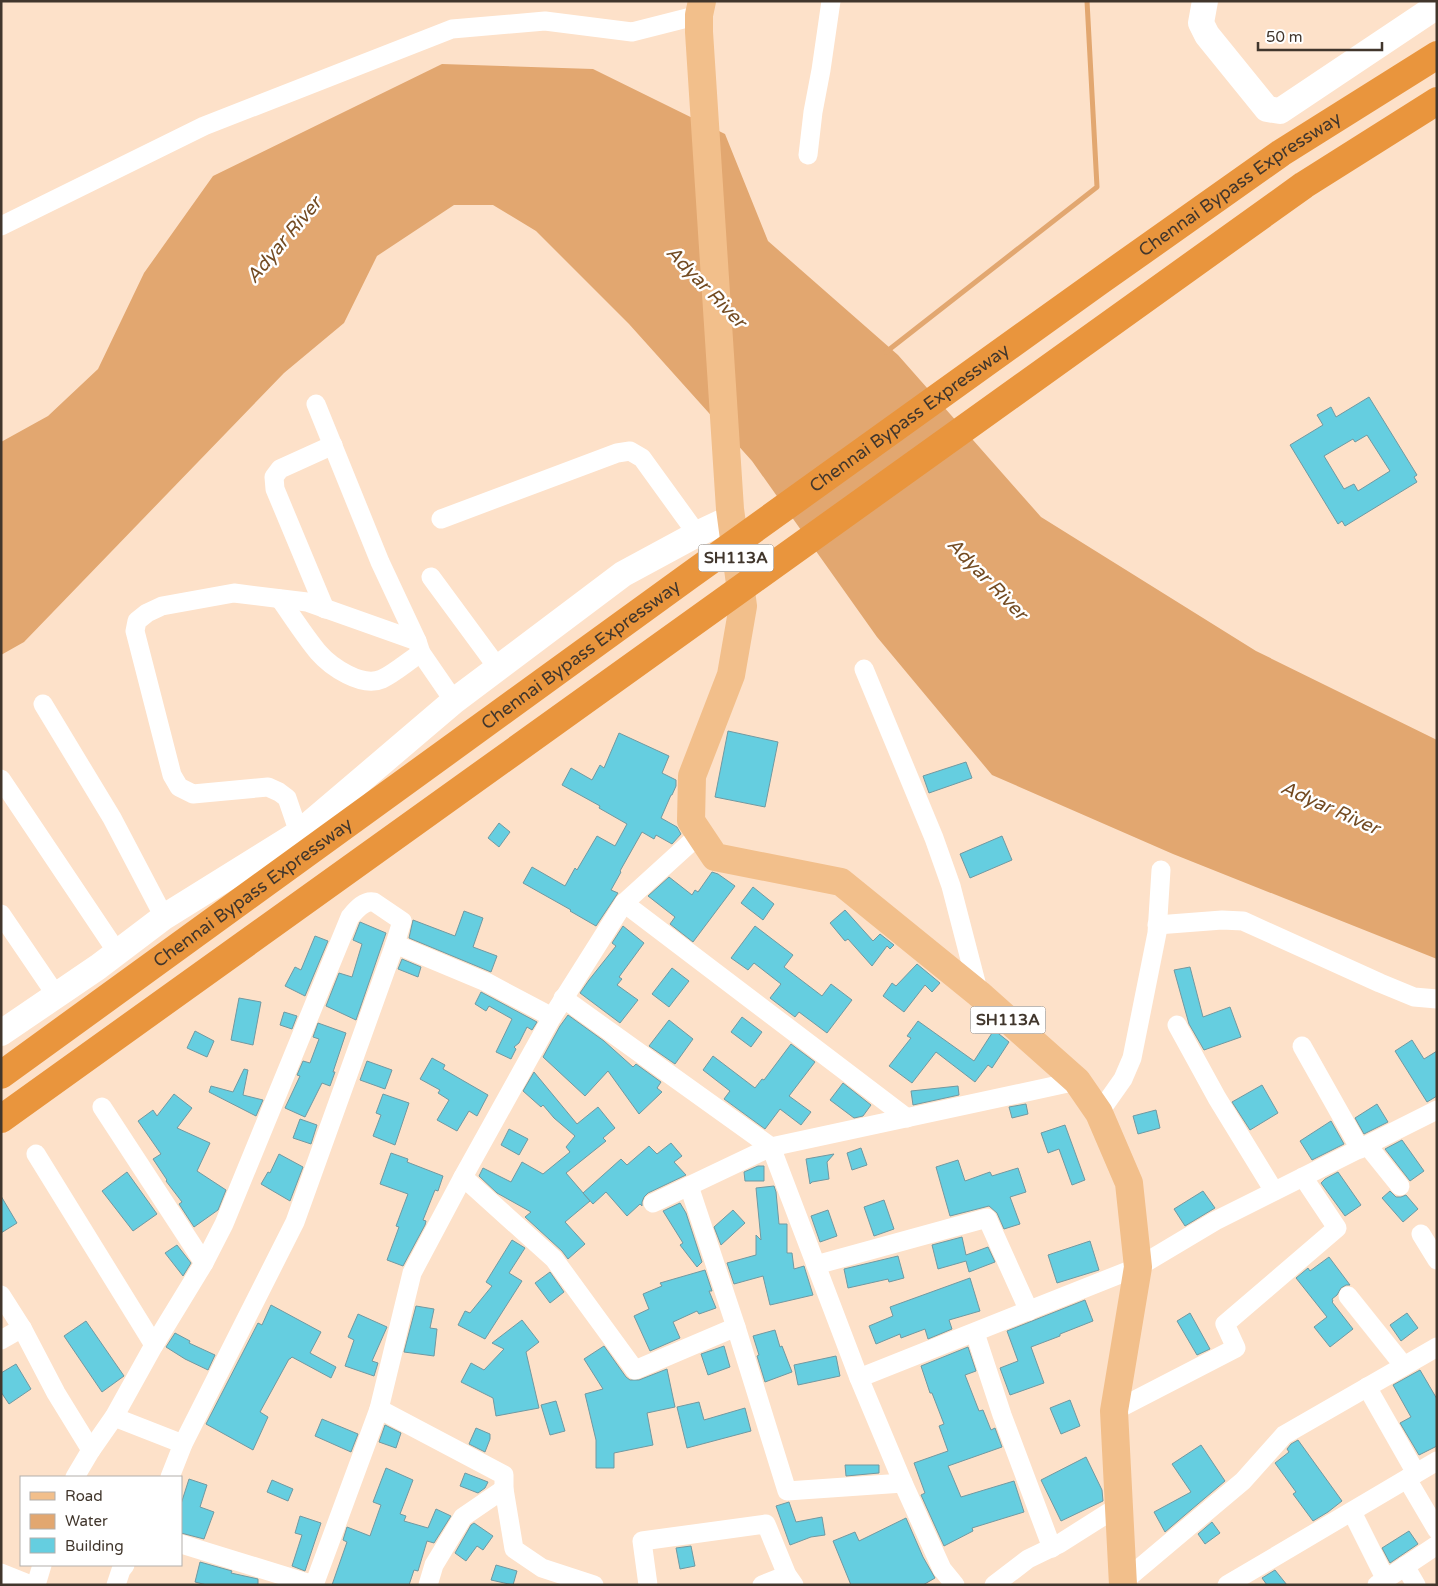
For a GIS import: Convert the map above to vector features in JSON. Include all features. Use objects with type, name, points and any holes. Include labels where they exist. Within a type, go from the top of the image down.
[{"type":"highway","name":"Chennai Bypass Expressway","points":[[1,1075],[688,576],[1100,281],[1281,153],[1437,54]]},
{"type":"highway","name":"Chennai Bypass Expressway","points":[[1,1120],[1304,185],[1437,101]]},
{"type":"main road","name":"SH113A","points":[[700,16],[731,514],[743,606],[731,675],[692,776],[691,821],[715,857],[841,882],[979,994],[1077,1081],[1099,1112],[1130,1183],[1138,1268],[1114,1411],[1123,1584]]},
{"type":"street","points":[[808,154],[812,112],[821,70],[831,1]]},
{"type":"street","points":[[1205,1],[1201,23],[1207,35],[1267,109],[1280,110],[1437,6]]},
{"type":"street","points":[[1,226],[204,126],[452,29],[545,20],[632,32],[700,16]]},
{"type":"street","points":[[316,404],[380,562],[419,647],[454,701]]},
{"type":"street","points":[[325,608],[275,489],[274,477],[280,469],[333,445]]},
{"type":"street","points":[[441,519],[617,453],[630,451],[642,458],[697,534]]},
{"type":"street","points":[[1,1033],[164,918],[299,833],[454,701],[623,574],[731,514]]},
{"type":"street","points":[[431,577],[498,668]]},
{"type":"street","points":[[299,833],[287,798],[268,787],[193,794],[179,787],[172,775],[136,631],[138,621],[147,613],[162,606],[234,593],[307,602],[419,647]]},
{"type":"street","points":[[280,599],[319,653],[357,680],[381,679],[419,647]]},
{"type":"street","points":[[864,669],[934,838],[950,886],[979,994]]},
{"type":"street","points":[[43,704],[112,818],[164,918]]},
{"type":"street","points":[[1,779],[117,952]]},
{"type":"street","points":[[182,1544],[314,1585],[379,1409],[412,1273],[552,1016],[624,903],[700,834]]},
{"type":"street","points":[[1099,1112],[1123,1079],[1132,1058],[1157,934],[1161,870]]},
{"type":"street","points":[[76,1476],[114,1417],[154,1346],[204,1264],[224,1224],[350,917],[366,903],[374,902],[402,921],[395,944],[295,1222],[182,1444],[170,1476]]},
{"type":"street","points":[[624,903],[907,1118]]},
{"type":"street","points":[[1,914],[56,995]]},
{"type":"street","points":[[1157,925],[1222,920],[1243,921],[1414,997],[1437,999]]},
{"type":"street","points":[[395,944],[486,982],[552,1016]]},
{"type":"street","points":[[563,998],[771,1147],[858,1378],[942,1569],[955,1585]]},
{"type":"street","points":[[1176,1025],[1217,1098],[1274,1192]]},
{"type":"street","points":[[1302,1046],[1364,1147],[1400,1186]]},
{"type":"street","points":[[653,1203],[771,1147],[1077,1081]]},
{"type":"street","points":[[102,1107],[204,1264]]},
{"type":"street","points":[[858,1378],[1138,1268],[1215,1221],[1437,1110]]},
{"type":"street","points":[[36,1154],[154,1346]]},
{"type":"street","points":[[463,1177],[554,1258],[635,1370],[736,1327]]},
{"type":"street","points":[[1114,1411],[1236,1348],[1226,1324],[1337,1228],[1303,1177]]},
{"type":"street","points":[[689,1186],[736,1327],[787,1491],[903,1483]]},
{"type":"street","points":[[816,1265],[987,1218],[1029,1311]]},
{"type":"street","points":[[1421,1234],[1437,1260]]},
{"type":"street","points":[[1,1295],[22,1328],[56,1393],[91,1450]]},
{"type":"street","points":[[1348,1296],[1404,1366]]},
{"type":"street","points":[[1,1340],[22,1328]]},
{"type":"street","points":[[975,1333],[1002,1414],[1052,1548]]},
{"type":"street","points":[[1123,1584],[1243,1481],[1284,1435],[1437,1347]]},
{"type":"street","points":[[1367,1387],[1437,1530]]},
{"type":"street","points":[[379,1409],[504,1475],[504,1489],[514,1549],[542,1568],[572,1581],[594,1585]]},
{"type":"street","points":[[114,1417],[182,1444]]},
{"type":"street","points":[[1227,1585],[1437,1460]]},
{"type":"street","points":[[428,1585],[434,1565],[463,1517],[504,1489]]},
{"type":"street","points":[[994,1585],[1028,1559],[1052,1548],[1119,1506]]},
{"type":"street","points":[[1352,1512],[1381,1582],[1437,1545]]},
{"type":"street","points":[[648,1585],[642,1542],[766,1524],[791,1580],[762,1585]]},
{"type":"street","points":[[36,1585],[42,1566]]},
{"type":"street","points":[[116,1585],[120,1570],[124,1566]]},
{"type":"street","points":[[1405,1566],[1416,1585]]},
{"type":"street","points":[[1,1573],[31,1585]]},
{"type":"water","name":"Adyar River","points":[[442,64],[593,69],[725,134],[768,241],[898,355],[1041,517],[1256,651],[1437,740],[1437,959],[1173,854],[992,775],[877,637],[752,461],[629,324],[536,231],[493,205],[454,205],[377,256],[344,323],[284,373],[24,642],[1,655],[1,442],[48,416],[98,369],[144,273],[213,176]]},
{"type":"building","points":[[1369,397],[1417,475],[1414,477],[1417,482],[1345,526],[1342,521],[1338,524],[1290,445],[1323,425],[1317,415],[1331,407],[1336,417]],"holes":[[[1367,435],[1390,471],[1358,491],[1354,484],[1344,489],[1324,456],[1353,439],[1355,442]]]},
{"type":"building","points":[[728,731],[778,742],[765,807],[715,797]]},
{"type":"building","points":[[619,733],[669,756],[662,773],[676,780],[676,786],[661,818],[677,827],[681,834],[672,844],[656,835],[654,839],[642,832],[611,890],[618,893],[596,926],[523,883],[532,867],[565,886],[597,836],[615,846],[627,824],[599,808],[600,806],[562,785],[571,768],[592,780],[600,765],[604,768]]},
{"type":"building","points":[[966,762],[972,778],[929,793],[923,776]]},
{"type":"building","points":[[499,823],[510,832],[499,847],[488,838]]},
{"type":"building","points":[[1002,836],[1012,860],[970,878],[960,854]]},
{"type":"building","points":[[712,872],[735,886],[693,942],[670,924],[675,917],[648,896],[669,877],[692,895],[695,890],[698,892]]},
{"type":"building","points":[[753,887],[774,904],[763,920],[741,903]]},
{"type":"building","points":[[845,910],[873,941],[880,934],[894,945],[890,949],[887,946],[872,966],[848,939],[845,941],[830,923]]},
{"type":"building","points":[[464,911],[483,918],[473,947],[497,956],[491,972],[409,938],[413,920],[455,936]]},
{"type":"building","points":[[360,922],[386,933],[356,1020],[326,1006],[339,973],[352,977],[362,944],[353,940]]},
{"type":"building","points":[[623,926],[644,943],[619,977],[622,979],[617,985],[638,1000],[620,1023],[580,993],[616,946],[612,943]]},
{"type":"building","points":[[755,926],[793,955],[784,967],[822,996],[831,984],[852,1000],[827,1033],[799,1012],[795,1017],[770,998],[781,984],[754,963],[748,970],[731,958]]},
{"type":"building","points":[[315,936],[328,941],[305,996],[285,986],[295,967],[301,970]]},
{"type":"building","points":[[402,959],[421,967],[418,977],[398,969]]},
{"type":"building","points":[[917,964],[940,983],[932,992],[925,985],[904,1012],[883,996],[892,983],[896,986]]},
{"type":"building","points":[[1190,967],[1203,1017],[1230,1007],[1241,1037],[1204,1050],[1189,1024],[1174,970]]},
{"type":"building","points":[[672,968],[689,981],[669,1007],[652,994]]},
{"type":"building","points":[[481,992],[537,1022],[532,1030],[527,1027],[519,1043],[514,1047],[516,1049],[511,1059],[496,1052],[512,1019],[489,1006],[486,1011],[475,1004]]},
{"type":"building","points":[[239,998],[261,1002],[253,1045],[231,1040]]},
{"type":"building","points":[[284,1012],[297,1016],[292,1029],[280,1025]]},
{"type":"building","points":[[568,1015],[604,1041],[633,1067],[636,1064],[661,1082],[657,1088],[662,1092],[639,1114],[608,1071],[585,1096],[543,1057]]},
{"type":"building","points":[[742,1017],[762,1032],[751,1047],[731,1032]]},
{"type":"building","points":[[669,1020],[693,1039],[675,1064],[649,1046]]},
{"type":"building","points":[[918,1021],[974,1061],[994,1030],[1009,1042],[992,1068],[988,1065],[975,1082],[936,1052],[912,1083],[889,1066],[911,1038],[907,1036]]},
{"type":"building","points":[[318,1023],[346,1033],[330,1086],[322,1083],[305,1117],[285,1108],[300,1076],[297,1075],[303,1061],[310,1063],[319,1039],[313,1037]]},
{"type":"building","points":[[195,1031],[214,1041],[207,1057],[187,1048]]},
{"type":"building","points":[[1412,1040],[1424,1059],[1437,1051],[1437,1096],[1427,1102],[1395,1051]]},
{"type":"building","points":[[791,1044],[815,1062],[789,1096],[811,1112],[801,1125],[780,1109],[765,1129],[724,1099],[730,1091],[703,1070],[713,1056],[755,1088],[762,1079],[764,1080]]},
{"type":"building","points":[[432,1058],[445,1065],[443,1069],[488,1095],[477,1116],[469,1111],[457,1131],[437,1120],[449,1100],[438,1093],[440,1090],[420,1079]]},
{"type":"building","points":[[367,1061],[392,1070],[385,1089],[360,1080]]},
{"type":"building","points":[[244,1069],[248,1070],[243,1095],[263,1100],[256,1116],[209,1092],[211,1086],[233,1092]]},
{"type":"building","points":[[534,1072],[577,1124],[598,1107],[615,1128],[603,1138],[606,1141],[566,1173],[590,1201],[565,1222],[585,1244],[568,1259],[562,1251],[525,1217],[531,1212],[497,1193],[479,1176],[483,1168],[511,1182],[522,1162],[543,1174],[570,1152],[566,1147],[575,1136],[554,1118],[543,1105],[541,1107],[523,1091]]},
{"type":"building","points":[[843,1083],[871,1105],[863,1116],[854,1118],[830,1100]]},
{"type":"building","points":[[1262,1085],[1278,1113],[1250,1130],[1232,1102]]},
{"type":"building","points":[[958,1086],[959,1095],[913,1105],[911,1091]]},
{"type":"building","points":[[174,1094],[192,1108],[177,1128],[210,1143],[197,1171],[226,1190],[218,1210],[194,1227],[179,1204],[182,1202],[166,1181],[153,1159],[161,1154],[138,1121],[153,1110],[157,1116]]},
{"type":"building","points":[[383,1094],[409,1103],[395,1145],[373,1136],[381,1115],[376,1113]]},
{"type":"building","points":[[1026,1104],[1028,1114],[1012,1118],[1009,1107]]},
{"type":"building","points":[[1377,1104],[1388,1122],[1364,1134],[1355,1118]]},
{"type":"building","points":[[1156,1110],[1160,1128],[1138,1134],[1133,1116]]},
{"type":"building","points":[[300,1119],[317,1125],[311,1144],[293,1138]]},
{"type":"building","points":[[1331,1121],[1344,1144],[1312,1160],[1300,1141]]},
{"type":"building","points":[[1065,1125],[1085,1180],[1072,1185],[1059,1149],[1048,1153],[1041,1133]]},
{"type":"building","points":[[509,1129],[528,1139],[519,1155],[501,1145]]},
{"type":"building","points":[[1402,1140],[1424,1171],[1410,1181],[1385,1149]]},
{"type":"building","points":[[671,1143],[682,1156],[674,1162],[686,1175],[648,1193],[644,1197],[642,1206],[640,1204],[627,1216],[606,1192],[593,1204],[583,1193],[621,1159],[627,1165],[649,1146],[657,1154]]},
{"type":"building","points":[[861,1148],[867,1165],[852,1170],[847,1153]]},
{"type":"building","points":[[391,1153],[408,1159],[407,1162],[443,1176],[438,1191],[435,1190],[423,1220],[426,1221],[425,1225],[403,1266],[387,1260],[399,1227],[396,1226],[408,1194],[380,1184]]},
{"type":"building","points":[[279,1154],[303,1167],[290,1201],[261,1184],[268,1172],[270,1173]]},
{"type":"building","points":[[834,1154],[827,1162],[829,1179],[810,1184],[806,1159]]},
{"type":"building","points":[[958,1160],[965,1181],[990,1172],[992,1176],[1018,1168],[1026,1192],[1010,1197],[1020,1224],[1004,1229],[997,1213],[989,1206],[950,1216],[936,1167]]},
{"type":"building","points":[[758,1166],[764,1166],[764,1181],[745,1181],[744,1172]]},
{"type":"building","points":[[127,1172],[157,1214],[133,1231],[102,1191]]},
{"type":"building","points":[[1338,1172],[1361,1205],[1345,1216],[1321,1183]]},
{"type":"building","points":[[774,1186],[779,1224],[787,1224],[787,1253],[792,1253],[794,1269],[804,1266],[813,1295],[770,1305],[763,1276],[734,1284],[727,1263],[756,1255],[756,1235],[761,1240],[756,1188]]},
{"type":"building","points":[[1203,1191],[1215,1208],[1185,1226],[1174,1209]]},
{"type":"building","points":[[1390,1191],[1396,1197],[1406,1195],[1418,1209],[1403,1222],[1382,1198]]},
{"type":"building","points":[[1,1196],[17,1223],[1,1233]]},
{"type":"building","points":[[884,1200],[894,1229],[874,1236],[864,1207]]},
{"type":"building","points":[[680,1203],[686,1213],[702,1262],[697,1267],[680,1245],[683,1243],[663,1211]]},
{"type":"building","points":[[733,1210],[745,1223],[721,1245],[714,1227]]},
{"type":"building","points":[[828,1210],[837,1236],[820,1242],[811,1216]]},
{"type":"building","points":[[962,1237],[966,1255],[988,1247],[995,1262],[969,1272],[966,1261],[938,1269],[932,1245]]},
{"type":"building","points":[[512,1240],[525,1248],[509,1273],[522,1281],[485,1339],[458,1325],[465,1311],[470,1313],[492,1286],[486,1282]]},
{"type":"building","points":[[1090,1241],[1099,1270],[1057,1283],[1048,1255]]},
{"type":"building","points":[[177,1245],[191,1263],[183,1276],[165,1253]]},
{"type":"building","points":[[898,1256],[904,1278],[889,1282],[888,1279],[848,1288],[844,1269]]},
{"type":"building","points":[[1329,1257],[1350,1285],[1341,1288],[1332,1299],[1332,1302],[1353,1329],[1330,1347],[1314,1327],[1327,1317],[1296,1278],[1308,1268],[1310,1271]]},
{"type":"building","points":[[705,1270],[712,1291],[709,1291],[716,1308],[699,1314],[697,1311],[673,1322],[680,1338],[650,1351],[634,1316],[649,1309],[643,1294],[662,1286],[660,1283]]},
{"type":"building","points":[[550,1272],[564,1292],[550,1303],[535,1283]]},
{"type":"building","points":[[970,1278],[980,1311],[949,1320],[952,1329],[928,1339],[925,1329],[901,1338],[900,1334],[876,1344],[869,1326],[893,1316],[890,1307]]},
{"type":"building","points":[[1085,1300],[1093,1321],[1031,1347],[1044,1383],[1010,1395],[1000,1368],[1018,1361],[1007,1331]]},
{"type":"building","points":[[271,1305],[321,1332],[310,1353],[336,1367],[331,1378],[292,1357],[289,1359],[260,1412],[268,1417],[253,1450],[206,1424],[258,1323],[262,1325]]},
{"type":"building","points":[[416,1306],[434,1309],[430,1328],[437,1329],[434,1356],[404,1352]]},
{"type":"building","points":[[1190,1313],[1210,1349],[1197,1355],[1177,1321]]},
{"type":"building","points":[[1407,1313],[1418,1328],[1401,1341],[1390,1325]]},
{"type":"building","points":[[358,1314],[387,1327],[372,1361],[378,1363],[374,1376],[345,1366],[354,1340],[348,1337]]},
{"type":"building","points":[[522,1320],[539,1342],[526,1352],[539,1408],[496,1416],[493,1398],[461,1382],[471,1363],[484,1370],[504,1349],[492,1343]]},
{"type":"building","points":[[86,1321],[124,1376],[102,1392],[64,1336]]},
{"type":"building","points":[[775,1330],[780,1347],[782,1346],[792,1372],[765,1382],[753,1336]]},
{"type":"building","points":[[175,1333],[190,1341],[189,1343],[215,1355],[208,1370],[166,1347]]},
{"type":"building","points":[[604,1346],[630,1380],[639,1380],[667,1369],[675,1407],[647,1413],[653,1445],[614,1453],[614,1468],[596,1468],[596,1440],[585,1394],[603,1389],[584,1359]]},
{"type":"building","points":[[724,1346],[730,1367],[708,1375],[701,1354]]},
{"type":"building","points":[[968,1347],[976,1371],[965,1375],[979,1411],[983,1410],[991,1430],[995,1428],[1002,1447],[948,1466],[961,1497],[1014,1481],[1024,1512],[972,1528],[973,1531],[944,1546],[921,1495],[925,1493],[914,1463],[948,1451],[939,1426],[944,1424],[932,1393],[930,1393],[921,1366]]},
{"type":"building","points":[[836,1356],[840,1376],[798,1385],[794,1365]]},
{"type":"building","points":[[16,1364],[31,1389],[9,1404],[1,1392],[1,1373]]},
{"type":"building","points":[[1420,1370],[1437,1399],[1437,1446],[1419,1455],[1400,1423],[1411,1417],[1393,1385]]},
{"type":"building","points":[[1070,1400],[1080,1426],[1061,1434],[1050,1408]]},
{"type":"building","points":[[556,1401],[565,1431],[550,1435],[541,1405]]},
{"type":"building","points":[[699,1402],[704,1420],[745,1408],[751,1431],[687,1448],[677,1407]]},
{"type":"building","points":[[322,1419],[358,1434],[351,1452],[315,1436]]},
{"type":"building","points":[[385,1425],[401,1433],[396,1448],[379,1442]]},
{"type":"building","points":[[476,1428],[490,1434],[485,1452],[469,1444]]},
{"type":"building","points":[[1298,1440],[1342,1501],[1313,1521],[1293,1494],[1296,1492],[1275,1463],[1289,1452],[1287,1449],[1291,1444]]},
{"type":"building","points":[[1201,1445],[1225,1481],[1165,1532],[1154,1512],[1191,1492],[1172,1464]]},
{"type":"building","points":[[1086,1457],[1102,1490],[1103,1501],[1061,1521],[1041,1480]]},
{"type":"building","points":[[845,1465],[879,1465],[879,1473],[846,1476]]},
{"type":"building","points":[[386,1468],[413,1480],[400,1514],[406,1516],[404,1521],[428,1528],[436,1509],[451,1516],[434,1543],[427,1541],[418,1571],[414,1570],[409,1585],[332,1585],[347,1542],[343,1540],[347,1527],[370,1536],[381,1505],[373,1502]]},
{"type":"building","points":[[465,1473],[488,1482],[485,1488],[478,1493],[460,1486]]},
{"type":"building","points":[[189,1479],[207,1485],[200,1507],[214,1512],[204,1539],[182,1533],[182,1501]]},
{"type":"building","points":[[272,1480],[293,1489],[288,1501],[267,1492]]},
{"type":"building","points":[[789,1502],[796,1522],[822,1517],[825,1535],[811,1537],[790,1545],[776,1506]]},
{"type":"building","points":[[300,1516],[321,1523],[305,1571],[292,1566],[302,1535],[295,1533]]},
{"type":"building","points":[[906,1518],[923,1557],[935,1578],[923,1585],[851,1585],[833,1541],[855,1532],[859,1541]]},
{"type":"building","points":[[1212,1522],[1220,1533],[1205,1544],[1198,1534]]},
{"type":"building","points":[[474,1523],[493,1536],[483,1550],[477,1546],[466,1561],[455,1553]]},
{"type":"building","points":[[1409,1531],[1418,1544],[1390,1563],[1382,1548]]},
{"type":"building","points":[[691,1546],[695,1566],[680,1569],[676,1548]]},
{"type":"building","points":[[200,1562],[232,1571],[231,1573],[258,1579],[258,1585],[207,1585],[195,1582]]},
{"type":"building","points":[[496,1565],[517,1571],[513,1585],[491,1580]]},
{"type":"building","points":[[1275,1570],[1287,1585],[1267,1585],[1262,1578]]},
{"type":"waterway","points":[[886,352],[1097,187],[1087,1]]}]
